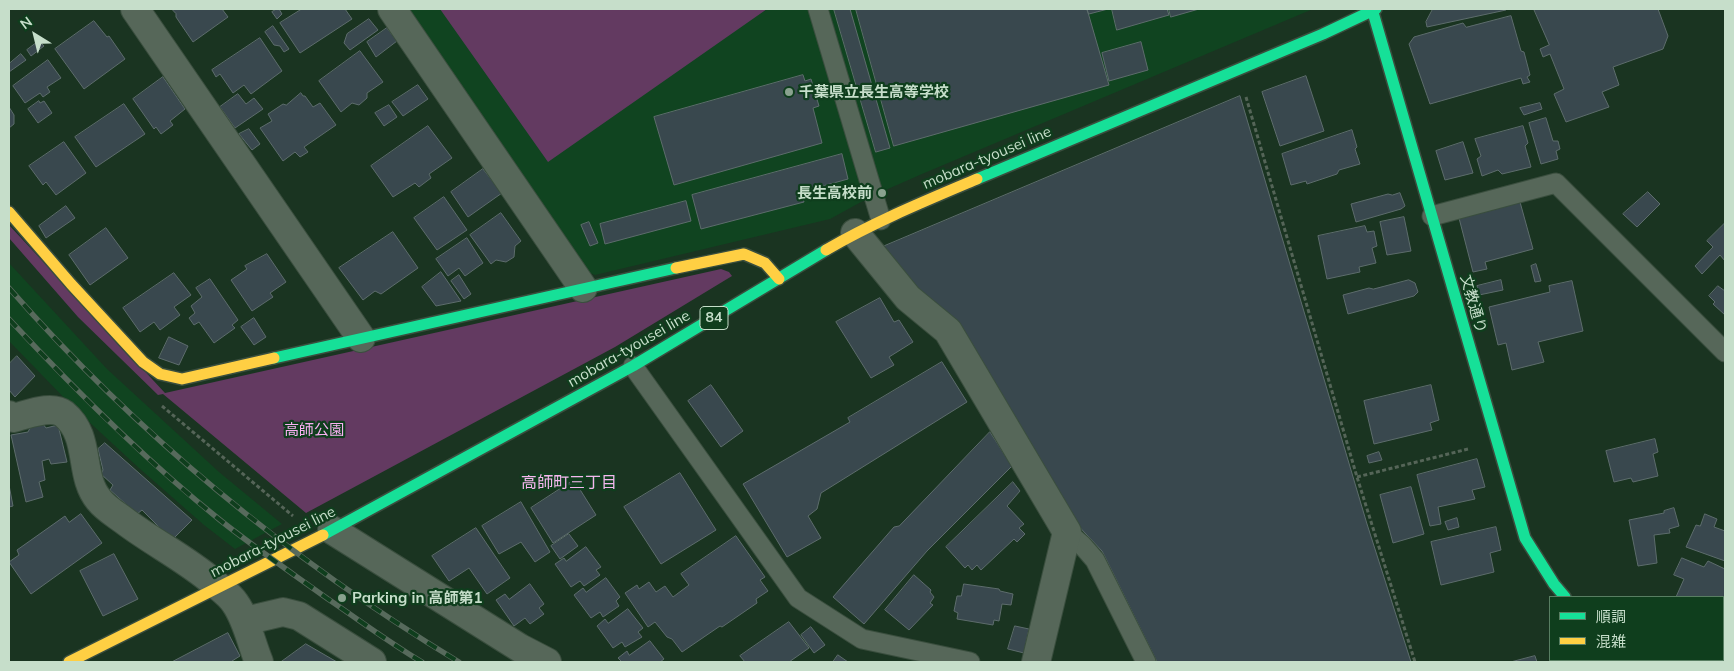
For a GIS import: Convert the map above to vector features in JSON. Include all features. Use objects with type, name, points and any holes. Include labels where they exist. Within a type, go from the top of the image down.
[{"type":"street","points":[[135,9],[360,338]]},
{"type":"street","points":[[392,9],[583,288]]},
{"type":"street","name":"mobara-tyousei line","points":[[70,662],[332,530],[634,366],[855,233],[881,220],[1314,38],[1373,9]]},
{"type":"street","name":"文教通り","points":[[1373,9],[1524,538],[1554,584],[1564,596]]},
{"type":"street","points":[[9,212],[104,321],[143,362],[160,374],[182,379],[583,288],[744,254],[765,263],[779,279]]},
{"type":"street","points":[[855,233],[908,298],[948,331],[1067,532],[1036,662]]},
{"type":"street","points":[[10,417],[56,410],[65,415],[81,436],[89,480],[95,495],[101,502],[143,534],[201,572],[235,602],[245,621],[259,662]]},
{"type":"street","points":[[332,530],[520,648],[547,662]]},
{"type":"street","points":[[245,621],[283,612],[299,616],[372,662]]},
{"type":"lane","points":[[818,9],[881,220]]},
{"type":"lane","points":[[1432,216],[1556,183],[1725,352]]},
{"type":"lane","points":[[634,366],[798,598],[862,639],[970,662]]},
{"type":"lane","points":[[1067,532],[1095,560],[1146,662]]},
{"type":"path","points":[[1244,89],[1357,477],[1416,662]]},
{"type":"path","points":[[1357,477],[1497,442]]},
{"type":"shaded area","name":"千葉県立長生高等学校","points":[[405,9],[1313,9],[922,174],[872,196],[830,219],[595,275],[583,270]]},
{"type":"shaded area","points":[[9,263],[107,369],[219,472],[282,524],[235,549],[204,525],[74,408],[9,341]]},
{"type":"green space","points":[[440,9],[767,9],[548,162]]},
{"type":"green space","name":"高師公園","points":[[9,225],[165,393],[721,269],[729,272],[732,276],[615,347],[306,513],[163,394],[158,395],[78,317],[9,238]]},
{"type":"building","points":[[172,9],[222,9],[228,17],[193,42]]},
{"type":"building","points":[[277,9],[282,14],[277,19],[272,12]]},
{"type":"building","points":[[302,9],[345,9],[352,19],[300,53],[280,23]]},
{"type":"building","points":[[834,9],[850,9],[890,148],[876,152]]},
{"type":"building","points":[[856,9],[1087,9],[1109,85],[894,146]]},
{"type":"building","points":[[1087,9],[1108,9],[1089,14]]},
{"type":"building","points":[[1112,9],[1167,9],[1169,15],[1117,30]]},
{"type":"building","points":[[1169,9],[1199,9],[1171,17]]},
{"type":"building","points":[[1433,9],[1506,10],[1427,27],[1426,22]]},
{"type":"building","points":[[1534,9],[1658,9],[1668,36],[1663,49],[1613,67],[1619,85],[1602,92],[1609,107],[1566,122],[1554,94],[1564,89],[1550,54],[1543,57],[1540,49],[1549,45]]},
{"type":"building","points":[[1511,16],[1521,51],[1524,52],[1530,75],[1527,77],[1530,82],[1523,84],[1521,78],[1430,104],[1409,44],[1414,37],[1463,23],[1466,27]]},
{"type":"building","points":[[369,19],[378,30],[350,50],[344,43],[347,34]]},
{"type":"building","points":[[94,21],[107,37],[109,36],[125,59],[84,89],[55,49]]},
{"type":"building","points":[[273,26],[289,49],[284,52],[280,46],[274,45],[265,32]]},
{"type":"building","points":[[387,28],[397,41],[376,57],[367,42]]},
{"type":"building","points":[[260,38],[282,71],[251,94],[244,85],[233,93],[220,74],[216,77],[212,70]]},
{"type":"building","points":[[39,41],[44,46],[31,56],[27,50]]},
{"type":"building","points":[[1141,42],[1148,70],[1109,81],[1102,53]]},
{"type":"building","points":[[360,51],[383,82],[367,93],[367,98],[359,105],[352,103],[341,112],[319,81]]},
{"type":"building","points":[[21,54],[26,60],[9,72],[9,64]]},
{"type":"building","points":[[48,60],[61,78],[47,87],[50,92],[43,97],[40,93],[25,103],[13,86]]},
{"type":"building","points":[[803,75],[805,81],[811,79],[819,106],[813,108],[822,143],[674,185],[654,117]]},
{"type":"building","points":[[1306,76],[1324,131],[1280,146],[1262,92]]},
{"type":"building","points":[[163,77],[185,109],[170,121],[173,125],[161,134],[156,127],[154,129],[133,99]]},
{"type":"building","points":[[418,85],[428,99],[403,116],[392,102]]},
{"type":"building","points":[[301,93],[313,107],[320,103],[336,125],[304,147],[308,152],[300,157],[295,152],[283,161],[260,128],[272,121],[268,114],[283,104],[286,105]]},
{"type":"building","points":[[238,94],[246,104],[254,98],[263,109],[235,128],[220,107]]},
{"type":"building","points":[[1240,96],[1367,524],[1411,662],[1157,662],[1102,551],[1071,518],[880,248]]},
{"type":"building","points":[[39,101],[40,103],[44,101],[52,113],[38,123],[28,109]]},
{"type":"building","points":[[1540,103],[1542,109],[1524,115],[1520,108]]},
{"type":"building","points":[[124,104],[145,134],[96,167],[75,137]]},
{"type":"building","points":[[389,105],[397,117],[384,126],[375,113]]},
{"type":"building","points":[[9,107],[14,115],[14,124],[9,128]]},
{"type":"building","points":[[1546,118],[1553,141],[1558,141],[1560,149],[1556,151],[1558,159],[1541,164],[1529,123]]},
{"type":"building","points":[[428,126],[452,158],[429,174],[431,178],[419,187],[415,183],[393,197],[371,166]]},
{"type":"building","points":[[1523,126],[1528,143],[1525,146],[1531,167],[1502,174],[1498,170],[1482,176],[1477,159],[1481,156],[1475,139]]},
{"type":"building","points":[[249,129],[260,144],[252,150],[239,134]]},
{"type":"building","points":[[1352,130],[1360,164],[1339,170],[1337,174],[1307,184],[1306,181],[1291,185],[1282,154]]},
{"type":"building","points":[[64,142],[86,173],[56,195],[46,182],[43,185],[29,166]]},
{"type":"building","points":[[1463,142],[1473,173],[1445,180],[1436,151]]},
{"type":"building","points":[[842,154],[848,179],[801,192],[804,202],[701,229],[692,195]]},
{"type":"building","points":[[483,169],[502,193],[468,217],[451,192]]},
{"type":"building","points":[[1648,192],[1660,204],[1637,227],[1623,214]]},
{"type":"building","points":[[1400,193],[1405,206],[1401,209],[1356,222],[1351,204],[1388,194]]},
{"type":"building","points":[[444,197],[467,230],[437,250],[414,218]]},
{"type":"building","points":[[686,201],[691,221],[605,244],[600,224]]},
{"type":"building","points":[[1520,202],[1533,249],[1485,262],[1487,269],[1473,272],[1459,218]]},
{"type":"building","points":[[66,206],[75,218],[46,238],[39,226]]},
{"type":"building","points":[[501,213],[521,241],[515,246],[514,257],[506,262],[496,260],[491,264],[470,235]]},
{"type":"building","points":[[1404,217],[1411,251],[1387,255],[1380,222]]},
{"type":"building","points":[[589,222],[598,243],[590,246],[581,225]]},
{"type":"building","points":[[1725,223],[1725,261],[1720,255],[1702,274],[1695,266],[1713,247],[1707,241]]},
{"type":"building","points":[[1365,226],[1367,232],[1374,231],[1377,246],[1372,248],[1376,263],[1359,267],[1360,272],[1327,279],[1318,236]]},
{"type":"building","points":[[106,228],[128,258],[90,285],[69,255]]},
{"type":"building","points":[[393,232],[418,268],[381,294],[375,291],[363,300],[339,268]]},
{"type":"building","points":[[467,238],[483,263],[465,276],[459,268],[448,276],[436,259]]},
{"type":"building","points":[[267,254],[286,282],[270,293],[273,297],[252,311],[231,280],[247,269],[245,266]]},
{"type":"building","points":[[1536,264],[1541,281],[1535,282],[1531,266]]},
{"type":"building","points":[[441,272],[461,301],[436,306],[422,287]]},
{"type":"building","points":[[174,273],[191,295],[174,307],[180,315],[160,330],[154,322],[140,332],[123,308]]},
{"type":"building","points":[[459,275],[471,294],[464,299],[451,281]]},
{"type":"building","points":[[210,279],[238,320],[232,325],[235,328],[214,343],[199,322],[194,325],[189,318],[195,313],[191,306],[202,297],[196,288]]},
{"type":"building","points":[[1409,280],[1415,283],[1418,292],[1414,296],[1348,314],[1343,295]]},
{"type":"building","points":[[1501,280],[1503,290],[1479,295],[1477,286]]},
{"type":"building","points":[[1572,281],[1583,331],[1538,342],[1544,362],[1512,370],[1506,343],[1498,345],[1489,307],[1550,292],[1549,286]]},
{"type":"building","points":[[1718,286],[1725,291],[1725,315],[1713,304],[1715,302],[1709,296]]},
{"type":"building","points":[[880,298],[894,322],[899,320],[913,342],[889,357],[894,365],[871,378],[836,322]]},
{"type":"building","points":[[254,318],[266,337],[254,345],[241,327]]},
{"type":"building","points":[[169,337],[188,346],[179,365],[159,358]]},
{"type":"building","points":[[17,356],[35,376],[15,397],[9,390],[9,364]]},
{"type":"building","points":[[942,362],[967,402],[821,493],[817,509],[808,516],[821,538],[787,557],[743,484],[850,422],[848,418]]},
{"type":"building","points":[[711,385],[743,431],[721,447],[688,401]]},
{"type":"building","points":[[1431,385],[1439,420],[1430,423],[1432,430],[1374,444],[1364,401]]},
{"type":"building","points":[[43,424],[46,428],[58,425],[67,462],[51,464],[49,459],[42,461],[45,480],[39,482],[43,497],[26,502],[11,435],[28,432],[30,428]]},
{"type":"building","points":[[990,432],[1012,466],[927,551],[864,624],[833,597],[894,527],[899,526]]},
{"type":"building","points":[[1655,439],[1658,452],[1653,454],[1658,476],[1633,482],[1631,478],[1614,482],[1606,451]]},
{"type":"building","points":[[105,443],[192,520],[172,540],[142,510],[137,514],[110,490],[113,485],[101,474],[103,470],[98,449]]},
{"type":"building","points":[[1379,452],[1382,460],[1369,463],[1367,456]]},
{"type":"building","points":[[1477,459],[1485,487],[1472,490],[1475,499],[1438,507],[1441,524],[1430,526],[1417,475]]},
{"type":"building","points":[[680,473],[716,530],[661,564],[624,507]]},
{"type":"building","points":[[574,480],[596,515],[553,543],[531,508]]},
{"type":"building","points":[[1013,482],[1020,491],[1007,506],[1024,524],[1019,528],[1025,534],[1017,542],[1014,539],[981,570],[977,565],[972,570],[968,565],[965,568],[946,547]]},
{"type":"building","points":[[9,485],[13,506],[9,507]]},
{"type":"building","points":[[1411,487],[1424,534],[1393,543],[1380,495]]},
{"type":"building","points":[[521,502],[550,552],[535,562],[521,542],[499,554],[482,526]]},
{"type":"building","points":[[1674,508],[1679,526],[1669,529],[1670,533],[1654,535],[1657,563],[1638,566],[1629,520],[1664,513],[1664,511]]},
{"type":"building","points":[[81,514],[102,543],[31,594],[9,562],[19,555],[17,550],[65,516],[69,522]]},
{"type":"building","points":[[1705,514],[1717,519],[1714,527],[1725,531],[1725,561],[1686,547],[1696,525],[1700,526]]},
{"type":"building","points":[[1457,518],[1459,527],[1448,530],[1445,522]]},
{"type":"building","points":[[1496,527],[1501,550],[1490,553],[1494,572],[1441,585],[1431,542]]},
{"type":"building","points":[[476,528],[510,578],[487,594],[469,568],[449,581],[432,556]]},
{"type":"building","points":[[569,534],[578,546],[560,559],[551,546]]},
{"type":"building","points":[[736,536],[765,577],[760,580],[768,591],[756,599],[757,603],[682,652],[655,622],[648,627],[625,593],[637,585],[639,589],[649,582],[656,592],[665,586],[673,597],[689,585],[681,574]]},
{"type":"building","points":[[586,547],[601,567],[596,570],[600,575],[584,586],[580,581],[571,587],[555,564],[564,558],[566,561]]},
{"type":"building","points":[[114,554],[138,599],[103,616],[80,571]]},
{"type":"building","points":[[1682,558],[1704,567],[1708,561],[1725,569],[1725,619],[1724,596],[1676,596],[1684,579],[1674,575]]},
{"type":"building","points":[[914,575],[931,590],[930,592],[934,597],[930,603],[933,605],[909,630],[885,610]]},
{"type":"building","points":[[606,578],[620,597],[616,601],[619,606],[603,617],[600,612],[591,618],[574,595],[583,588],[586,592]]},
{"type":"building","points":[[530,584],[544,604],[539,608],[544,614],[530,624],[525,618],[514,626],[496,600],[505,594],[509,599]]},
{"type":"building","points":[[964,584],[999,589],[1000,591],[1013,594],[1011,605],[1002,604],[999,621],[994,620],[993,625],[957,619],[958,613],[954,611],[957,596],[961,596]]},
{"type":"building","points":[[628,609],[643,628],[638,632],[642,637],[625,647],[622,642],[613,648],[597,626],[605,619],[608,623]]},
{"type":"building","points":[[789,622],[809,648],[789,662],[745,662],[740,656]]},
{"type":"building","points":[[1015,626],[1029,629],[1024,653],[1008,649]]},
{"type":"building","points":[[811,627],[825,645],[814,653],[801,635]]},
{"type":"building","points":[[228,633],[240,656],[233,662],[172,662]]},
{"type":"building","points":[[650,641],[664,659],[660,662],[622,662],[618,658],[627,651],[629,655]]},
{"type":"building","points":[[306,644],[337,662],[281,662]]},
{"type":"building","points":[[838,655],[848,662],[833,662]]},
{"type":"building","points":[[1535,656],[1537,662],[1511,662]]},
{"type":"railway","points":[[9,288],[110,394],[220,492],[336,582],[459,662]]},
{"type":"railway","points":[[9,319],[111,423],[192,497],[233,530],[328,599],[422,662]]},
{"type":"traffic: fast","points":[[1372,9],[1525,538],[1554,584],[1564,596]]},
{"type":"traffic: fast","points":[[977,179],[1323,34],[1376,9]]},
{"type":"traffic: fast","points":[[323,535],[633,366],[826,250]]},
{"type":"traffic: fast","points":[[274,358],[676,268]]},
{"type":"traffic: slow","points":[[826,250],[881,221],[977,179]]},
{"type":"traffic: slow","points":[[9,212],[71,284],[143,362],[160,374],[182,379],[274,358]]},
{"type":"traffic: slow","points":[[676,268],[744,254],[765,263],[779,279]]},
{"type":"traffic: slow","points":[[69,662],[323,535]]},
{"type":"place","name":"千葉県立長生高等学校","points":[[789,92]]},
{"type":"place","name":"長生高校前","points":[[882,193]]},
{"type":"place","name":"Parking in 高師第1","points":[[342,598]]},
{"type":"district","name":"高師町三丁目","points":[[569,483]]}]
